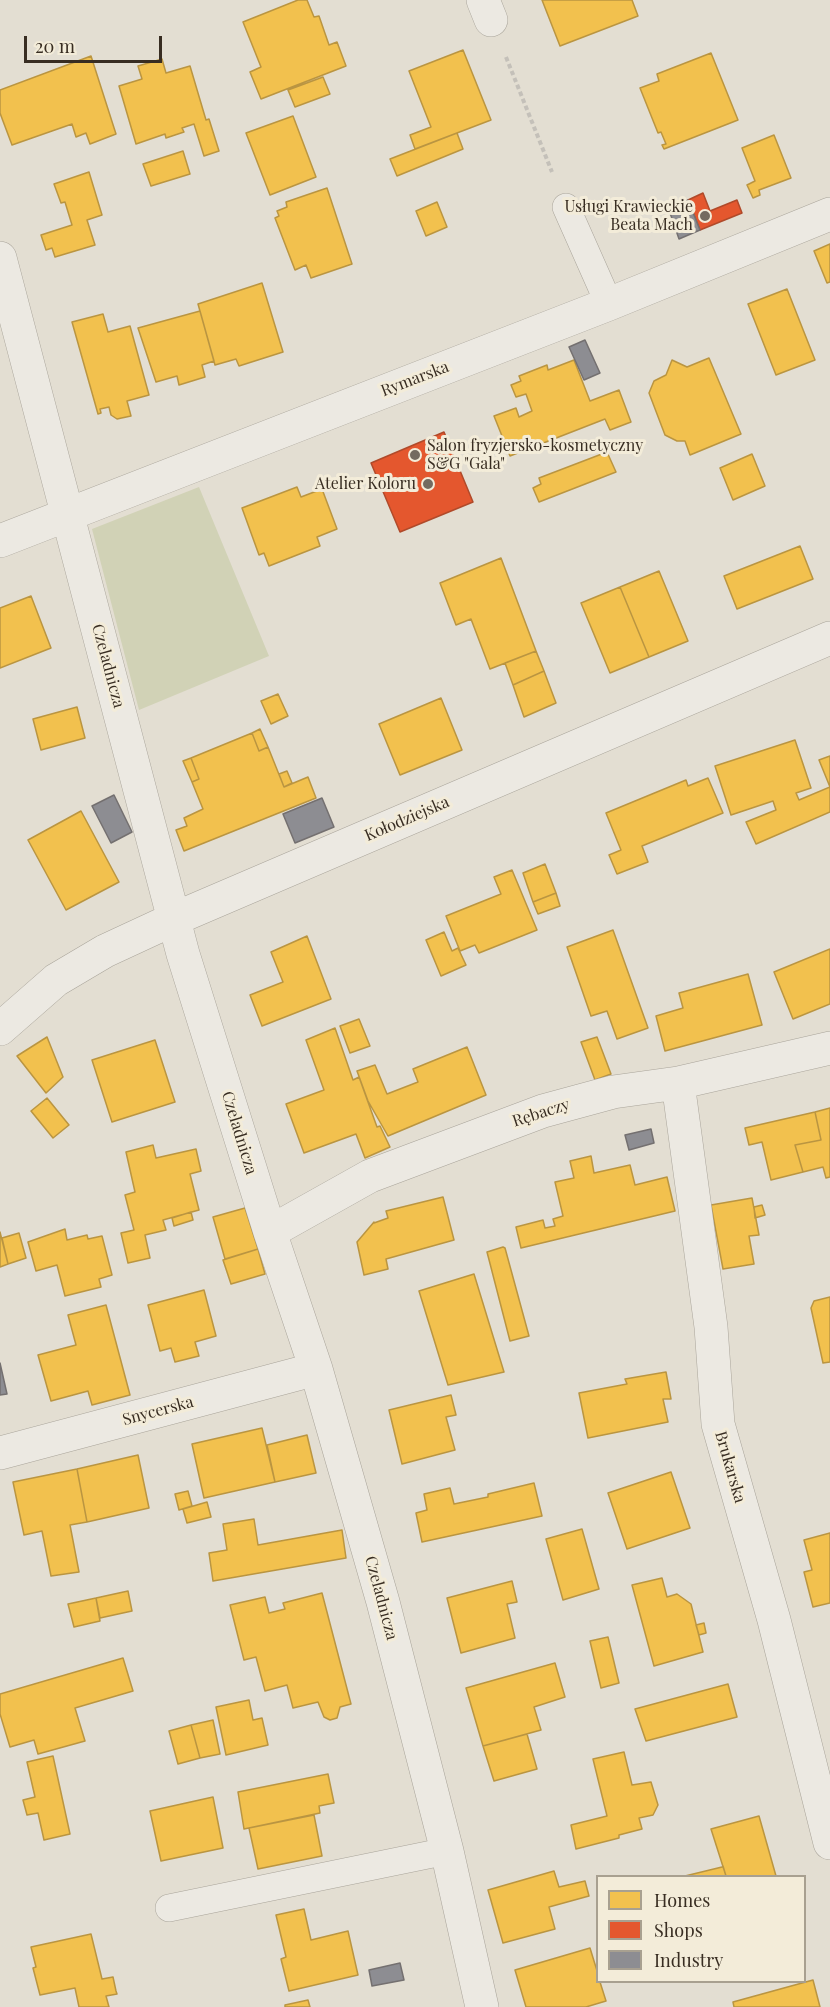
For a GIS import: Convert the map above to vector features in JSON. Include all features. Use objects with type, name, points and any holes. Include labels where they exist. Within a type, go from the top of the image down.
[{"type":"street","name":"Rymarska","points":[[0,541],[609,304],[830,214]]},
{"type":"street","name":"Czeladnicza","points":[[0,258],[174,920],[270,1232],[316,1369],[383,1602],[447,1851],[482,2007]]},
{"type":"street","name":"Kołodziejska","points":[[0,1029],[56,980],[105,951],[830,638]]},
{"type":"street","name":"Rębaczy","points":[[270,1232],[370,1176],[543,1111],[613,1092],[678,1083],[830,1048]]},
{"type":"street","name":"Brukarska","points":[[678,1083],[711,1327],[718,1424],[774,1620],[830,1842]]},
{"type":"street","name":"Snycerska","points":[[0,1453],[316,1369]]},
{"type":"lane","points":[[566,207],[609,304]]},
{"type":"lane","points":[[169,1908],[447,1851]]},
{"type":"path","points":[[487,10],[566,207]]},
{"type":"green space","points":[[199,487],[269,656],[139,710],[92,529]]},
{"type":"building: Homes","points":[[298,0],[307,0],[314,17],[319,16],[329,45],[337,42],[346,66],[261,99],[250,72],[261,67],[243,22]]},
{"type":"building: Homes","points":[[542,0],[632,0],[638,16],[560,46]]},
{"type":"building: Homes","points":[[463,50],[491,120],[415,149],[410,135],[431,127],[409,71]]},
{"type":"building: Homes","points":[[711,53],[738,120],[664,149],[662,145],[666,144],[661,132],[658,133],[640,88],[659,81],[657,74]]},
{"type":"building: Homes","points":[[91,56],[116,134],[90,144],[86,133],[76,137],[72,124],[12,145],[0,113],[0,90]]},
{"type":"building: Homes","points":[[162,59],[166,73],[190,66],[206,120],[209,119],[219,151],[204,156],[194,124],[182,128],[184,132],[166,138],[165,134],[136,144],[119,86],[142,79],[138,66]]},
{"type":"building: Homes","points":[[323,77],[330,94],[295,107],[288,90]]},
{"type":"building: Homes","points":[[293,116],[316,177],[270,195],[246,133]]},
{"type":"building: Homes","points":[[457,133],[463,149],[397,176],[390,159]]},
{"type":"building: Homes","points":[[774,135],[791,178],[759,190],[760,195],[753,198],[747,185],[755,181],[742,148]]},
{"type":"building: Homes","points":[[183,151],[190,174],[151,186],[143,164]]},
{"type":"building: Homes","points":[[89,172],[102,215],[87,220],[95,245],[55,257],[52,248],[46,250],[41,235],[72,225],[65,202],[61,203],[54,184]]},
{"type":"building: Homes","points":[[327,188],[352,264],[311,278],[306,265],[295,270],[275,218],[279,216],[277,211],[287,207],[286,202]]},
{"type":"building: Homes","points":[[437,202],[447,227],[426,236],[416,211]]},
{"type":"building: Homes","points":[[830,244],[830,282],[827,283],[814,251]]},
{"type":"building: Homes","points":[[262,283],[283,352],[239,366],[236,359],[215,365],[198,304]]},
{"type":"building: Homes","points":[[787,289],[815,360],[776,375],[748,304]]},
{"type":"building: Homes","points":[[200,311],[214,361],[202,365],[205,377],[179,385],[177,376],[156,382],[138,328]]},
{"type":"building: Homes","points":[[103,314],[108,332],[130,326],[149,395],[127,401],[131,416],[117,419],[111,415],[109,407],[100,409],[101,413],[98,414],[72,322]]},
{"type":"building: Homes","points":[[709,358],[741,434],[690,455],[685,441],[677,441],[665,435],[649,393],[654,381],[666,375],[672,360],[687,367]]},
{"type":"building: Homes","points":[[574,360],[590,401],[619,390],[631,422],[610,430],[605,419],[510,456],[494,416],[516,408],[519,417],[532,411],[526,394],[516,397],[511,385],[521,381],[519,376],[547,365],[548,370]]},
{"type":"building: Homes","points":[[607,452],[616,472],[539,502],[533,488],[541,484],[539,478]]},
{"type":"building: Homes","points":[[752,454],[765,486],[733,500],[720,468]]},
{"type":"building: Homes","points":[[297,487],[301,497],[322,489],[337,529],[317,537],[320,546],[269,566],[264,553],[259,555],[242,508]]},
{"type":"building: Homes","points":[[800,546],[813,579],[737,609],[724,576]]},
{"type":"building: Homes","points":[[501,558],[536,651],[490,669],[471,619],[456,625],[440,583]]},
{"type":"building: Homes","points":[[659,571],[688,641],[649,657],[620,587]]},
{"type":"building: Homes","points":[[620,587],[649,657],[610,673],[581,603]]},
{"type":"building: Homes","points":[[31,596],[51,648],[0,668],[0,608]]},
{"type":"building: Homes","points":[[536,651],[544,671],[513,685],[505,663]]},
{"type":"building: Homes","points":[[544,671],[556,703],[524,717],[513,685]]},
{"type":"building: Homes","points":[[278,694],[288,716],[271,724],[261,701]]},
{"type":"building: Homes","points":[[441,698],[462,750],[400,775],[379,724]]},
{"type":"building: Homes","points":[[77,707],[85,738],[41,750],[33,719]]},
{"type":"building: Homes","points":[[260,729],[268,747],[259,751],[252,733]]},
{"type":"building: Homes","points":[[252,733],[259,751],[268,747],[284,787],[308,777],[316,798],[184,851],[176,830],[187,826],[184,818],[203,809],[192,782],[199,779],[191,758]]},
{"type":"building: Homes","points":[[795,740],[811,788],[796,793],[799,800],[830,787],[830,812],[756,844],[746,822],[776,810],[773,801],[731,815],[715,766]]},
{"type":"building: Homes","points":[[830,756],[830,787],[819,760]]},
{"type":"building: Homes","points":[[191,758],[199,779],[192,782],[183,761]]},
{"type":"building: Homes","points":[[287,771],[292,783],[284,787],[279,774]]},
{"type":"building: Homes","points":[[708,778],[723,813],[642,846],[648,862],[617,874],[609,855],[621,850],[606,813],[686,780],[688,786]]},
{"type":"building: Homes","points":[[81,811],[119,882],[66,910],[28,840]]},
{"type":"building: Homes","points":[[545,864],[556,893],[533,902],[523,873]]},
{"type":"building: Homes","points":[[512,870],[537,930],[479,953],[475,945],[460,951],[446,916],[501,894],[494,877]]},
{"type":"building: Homes","points":[[556,893],[560,906],[538,914],[533,902]]},
{"type":"building: Homes","points":[[613,930],[648,1028],[617,1039],[607,1011],[591,1016],[567,947]]},
{"type":"building: Homes","points":[[444,932],[452,951],[458,948],[466,965],[441,976],[426,940]]},
{"type":"building: Homes","points":[[307,936],[331,999],[262,1026],[250,995],[283,982],[271,952]]},
{"type":"building: Homes","points":[[830,949],[830,1004],[793,1019],[774,972]]},
{"type":"building: Homes","points":[[748,974],[762,1025],[665,1051],[656,1016],[683,1008],[679,993]]},
{"type":"building: Homes","points":[[359,1019],[370,1046],[350,1053],[340,1026]]},
{"type":"building: Homes","points":[[335,1028],[353,1080],[359,1077],[377,1127],[380,1126],[390,1147],[365,1158],[356,1134],[304,1153],[286,1104],[324,1090],[306,1040]]},
{"type":"building: Homes","points":[[47,1037],[63,1077],[46,1093],[17,1056]]},
{"type":"building: Homes","points":[[597,1037],[611,1074],[595,1080],[581,1042]]},
{"type":"building: Homes","points":[[155,1040],[175,1102],[112,1122],[92,1060]]},
{"type":"building: Homes","points":[[467,1047],[486,1095],[388,1136],[368,1101],[357,1071],[375,1065],[387,1094],[418,1082],[413,1069]]},
{"type":"building: Homes","points":[[47,1098],[69,1125],[53,1138],[31,1111]]},
{"type":"building: Homes","points":[[830,1108],[830,1177],[826,1178],[823,1167],[803,1172],[795,1145],[821,1140],[815,1112]]},
{"type":"building: Homes","points":[[815,1112],[821,1140],[795,1145],[803,1172],[771,1180],[762,1142],[749,1145],[745,1128]]},
{"type":"building: Homes","points":[[153,1145],[156,1158],[196,1149],[201,1171],[190,1174],[199,1210],[163,1220],[166,1230],[145,1235],[150,1258],[128,1263],[121,1233],[134,1230],[125,1195],[135,1192],[126,1152]]},
{"type":"building: Homes","points":[[591,1156],[594,1173],[630,1165],[635,1185],[667,1177],[675,1211],[521,1248],[516,1227],[543,1220],[545,1228],[555,1226],[553,1219],[563,1216],[555,1182],[574,1178],[570,1161]]},
{"type":"building: Homes","points":[[443,1197],[454,1240],[386,1259],[388,1269],[364,1275],[357,1242],[374,1222],[388,1218],[386,1211]]},
{"type":"building: Homes","points":[[752,1198],[759,1235],[749,1236],[754,1264],[723,1269],[711,1205]]},
{"type":"building: Homes","points":[[762,1205],[765,1215],[755,1218],[754,1207]]},
{"type":"building: Homes","points":[[245,1208],[258,1249],[225,1259],[213,1217]]},
{"type":"building: Homes","points":[[191,1212],[193,1220],[174,1226],[172,1218]]},
{"type":"building: Homes","points":[[65,1229],[67,1240],[87,1235],[88,1239],[102,1236],[112,1275],[99,1279],[101,1287],[65,1296],[57,1265],[36,1271],[28,1242]]},
{"type":"building: Homes","points":[[0,1232],[8,1264],[0,1267]]},
{"type":"building: Homes","points":[[19,1233],[26,1258],[8,1264],[2,1238]]},
{"type":"building: Homes","points":[[503,1247],[529,1336],[510,1341],[487,1252]]},
{"type":"building: Homes","points":[[258,1249],[265,1274],[231,1284],[223,1260]]},
{"type":"building: Homes","points":[[474,1274],[504,1372],[448,1385],[419,1291]]},
{"type":"building: Homes","points":[[204,1290],[216,1336],[195,1342],[199,1356],[175,1362],[171,1348],[160,1351],[148,1305]]},
{"type":"building: Homes","points":[[830,1297],[830,1362],[823,1363],[811,1308],[814,1301]]},
{"type":"building: Homes","points":[[106,1305],[130,1395],[92,1405],[88,1391],[51,1401],[38,1355],[76,1345],[68,1315]]},
{"type":"building: Homes","points":[[666,1372],[671,1399],[663,1399],[668,1422],[588,1438],[579,1393],[627,1384],[625,1379]]},
{"type":"building: Homes","points":[[451,1395],[456,1415],[446,1417],[455,1450],[402,1464],[389,1410]]},
{"type":"building: Homes","points":[[262,1428],[275,1482],[204,1498],[192,1444]]},
{"type":"building: Homes","points":[[307,1435],[316,1473],[275,1482],[267,1445]]},
{"type":"building: Homes","points":[[138,1455],[149,1508],[87,1522],[77,1469]]},
{"type":"building: Homes","points":[[77,1469],[87,1522],[70,1525],[79,1572],[51,1576],[42,1531],[24,1535],[13,1482]]},
{"type":"building: Homes","points":[[671,1472],[690,1528],[627,1549],[608,1493]]},
{"type":"building: Homes","points":[[534,1483],[542,1516],[422,1542],[416,1513],[427,1510],[424,1494],[450,1488],[454,1504],[488,1497],[488,1494]]},
{"type":"building: Homes","points":[[188,1491],[192,1506],[179,1510],[175,1494]]},
{"type":"building: Homes","points":[[207,1502],[211,1517],[187,1523],[183,1509]]},
{"type":"building: Homes","points":[[254,1519],[258,1545],[342,1530],[346,1558],[213,1581],[209,1553],[227,1550],[223,1524]]},
{"type":"building: Homes","points":[[582,1529],[599,1589],[563,1600],[546,1539]]},
{"type":"building: Homes","points":[[830,1533],[830,1603],[813,1607],[804,1572],[812,1570],[804,1540]]},
{"type":"building: Homes","points":[[662,1578],[667,1597],[677,1594],[691,1604],[703,1652],[654,1666],[632,1585]]},
{"type":"building: Homes","points":[[512,1581],[517,1602],[507,1604],[515,1638],[461,1653],[447,1598]]},
{"type":"building: Homes","points":[[128,1591],[132,1611],[100,1618],[96,1598]]},
{"type":"building: Homes","points":[[322,1593],[351,1704],[340,1707],[337,1718],[330,1720],[324,1717],[318,1702],[293,1708],[287,1685],[265,1691],[256,1657],[244,1660],[230,1605],[265,1597],[269,1613],[285,1609],[283,1603]]},
{"type":"building: Homes","points":[[96,1598],[100,1621],[74,1627],[68,1604]]},
{"type":"building: Homes","points":[[704,1623],[706,1633],[699,1635],[696,1625]]},
{"type":"building: Homes","points":[[608,1637],[619,1683],[601,1688],[590,1641]]},
{"type":"building: Homes","points":[[123,1658],[133,1691],[75,1708],[85,1741],[38,1754],[34,1740],[10,1747],[0,1714],[0,1694]]},
{"type":"building: Homes","points":[[555,1663],[565,1697],[534,1707],[541,1730],[483,1746],[466,1688]]},
{"type":"building: Homes","points":[[728,1684],[737,1717],[646,1741],[635,1709]]},
{"type":"building: Homes","points":[[249,1700],[253,1720],[262,1718],[268,1745],[226,1755],[216,1707]]},
{"type":"building: Homes","points":[[213,1720],[220,1754],[200,1758],[191,1725]]},
{"type":"building: Homes","points":[[191,1725],[200,1758],[178,1764],[169,1731]]},
{"type":"building: Homes","points":[[527,1734],[537,1769],[494,1781],[483,1746]]},
{"type":"building: Homes","points":[[624,1752],[632,1785],[651,1782],[658,1805],[653,1815],[639,1818],[642,1829],[619,1835],[619,1838],[576,1849],[571,1825],[607,1816],[593,1759]]},
{"type":"building: Homes","points":[[53,1756],[70,1834],[44,1840],[38,1813],[27,1815],[23,1800],[35,1797],[27,1762]]},
{"type":"building: Homes","points":[[328,1774],[334,1803],[319,1806],[320,1813],[244,1829],[238,1792]]},
{"type":"building: Homes","points":[[213,1797],[223,1848],[161,1861],[150,1811]]},
{"type":"building: Homes","points":[[314,1815],[322,1856],[258,1869],[249,1828]]},
{"type":"building: Homes","points":[[759,1816],[776,1875],[726,1875],[711,1829]]},
{"type":"building: Homes","points":[[722,1867],[726,1875],[689,1875]]},
{"type":"building: Homes","points":[[554,1871],[559,1887],[585,1881],[589,1896],[549,1907],[555,1929],[503,1943],[488,1890]]},
{"type":"building: Homes","points":[[304,1909],[311,1940],[348,1931],[358,1975],[289,1991],[281,1959],[286,1957],[276,1915]]},
{"type":"building: Homes","points":[[91,1934],[102,1979],[113,1977],[117,1994],[106,1996],[109,2007],[79,2007],[75,1988],[40,1995],[33,1968],[36,1967],[31,1947]]},
{"type":"building: Homes","points":[[590,1948],[596,1968],[596,1983],[600,1983],[606,2001],[586,2007],[526,2007],[515,1970]]},
{"type":"building: Homes","points":[[813,1980],[820,2007],[734,2007],[733,2002]]},
{"type":"building: Homes","points":[[308,2000],[310,2007],[285,2007],[285,2005]]},
{"type":"building: Shops","points":[[703,193],[710,211],[737,200],[742,213],[700,230],[688,200]]},
{"type":"building: Shops","points":[[444,432],[473,502],[400,532],[371,463]]},
{"type":"building: Industry","points":[[688,200],[700,230],[679,239],[668,207]]},
{"type":"building: Industry","points":[[585,340],[600,373],[584,380],[569,347]]},
{"type":"building: Industry","points":[[114,795],[132,832],[111,843],[92,806]]},
{"type":"building: Industry","points":[[322,798],[334,827],[295,843],[283,814]]},
{"type":"building: Industry","points":[[651,1129],[654,1143],[629,1150],[625,1135]]},
{"type":"building: Industry","points":[[0,1363],[7,1394],[0,1395]]},
{"type":"building: Industry","points":[[400,1963],[404,1980],[372,1986],[369,1970]]},
{"type":"place","name":"Usługi Krawieckie Beata Mach","points":[[705,216]]},
{"type":"place","name":"Salon fryzjersko-kosmetyczny S&G \"Gala\"","points":[[415,455]]},
{"type":"place","name":"Atelier Koloru","points":[[428,484]]}]
